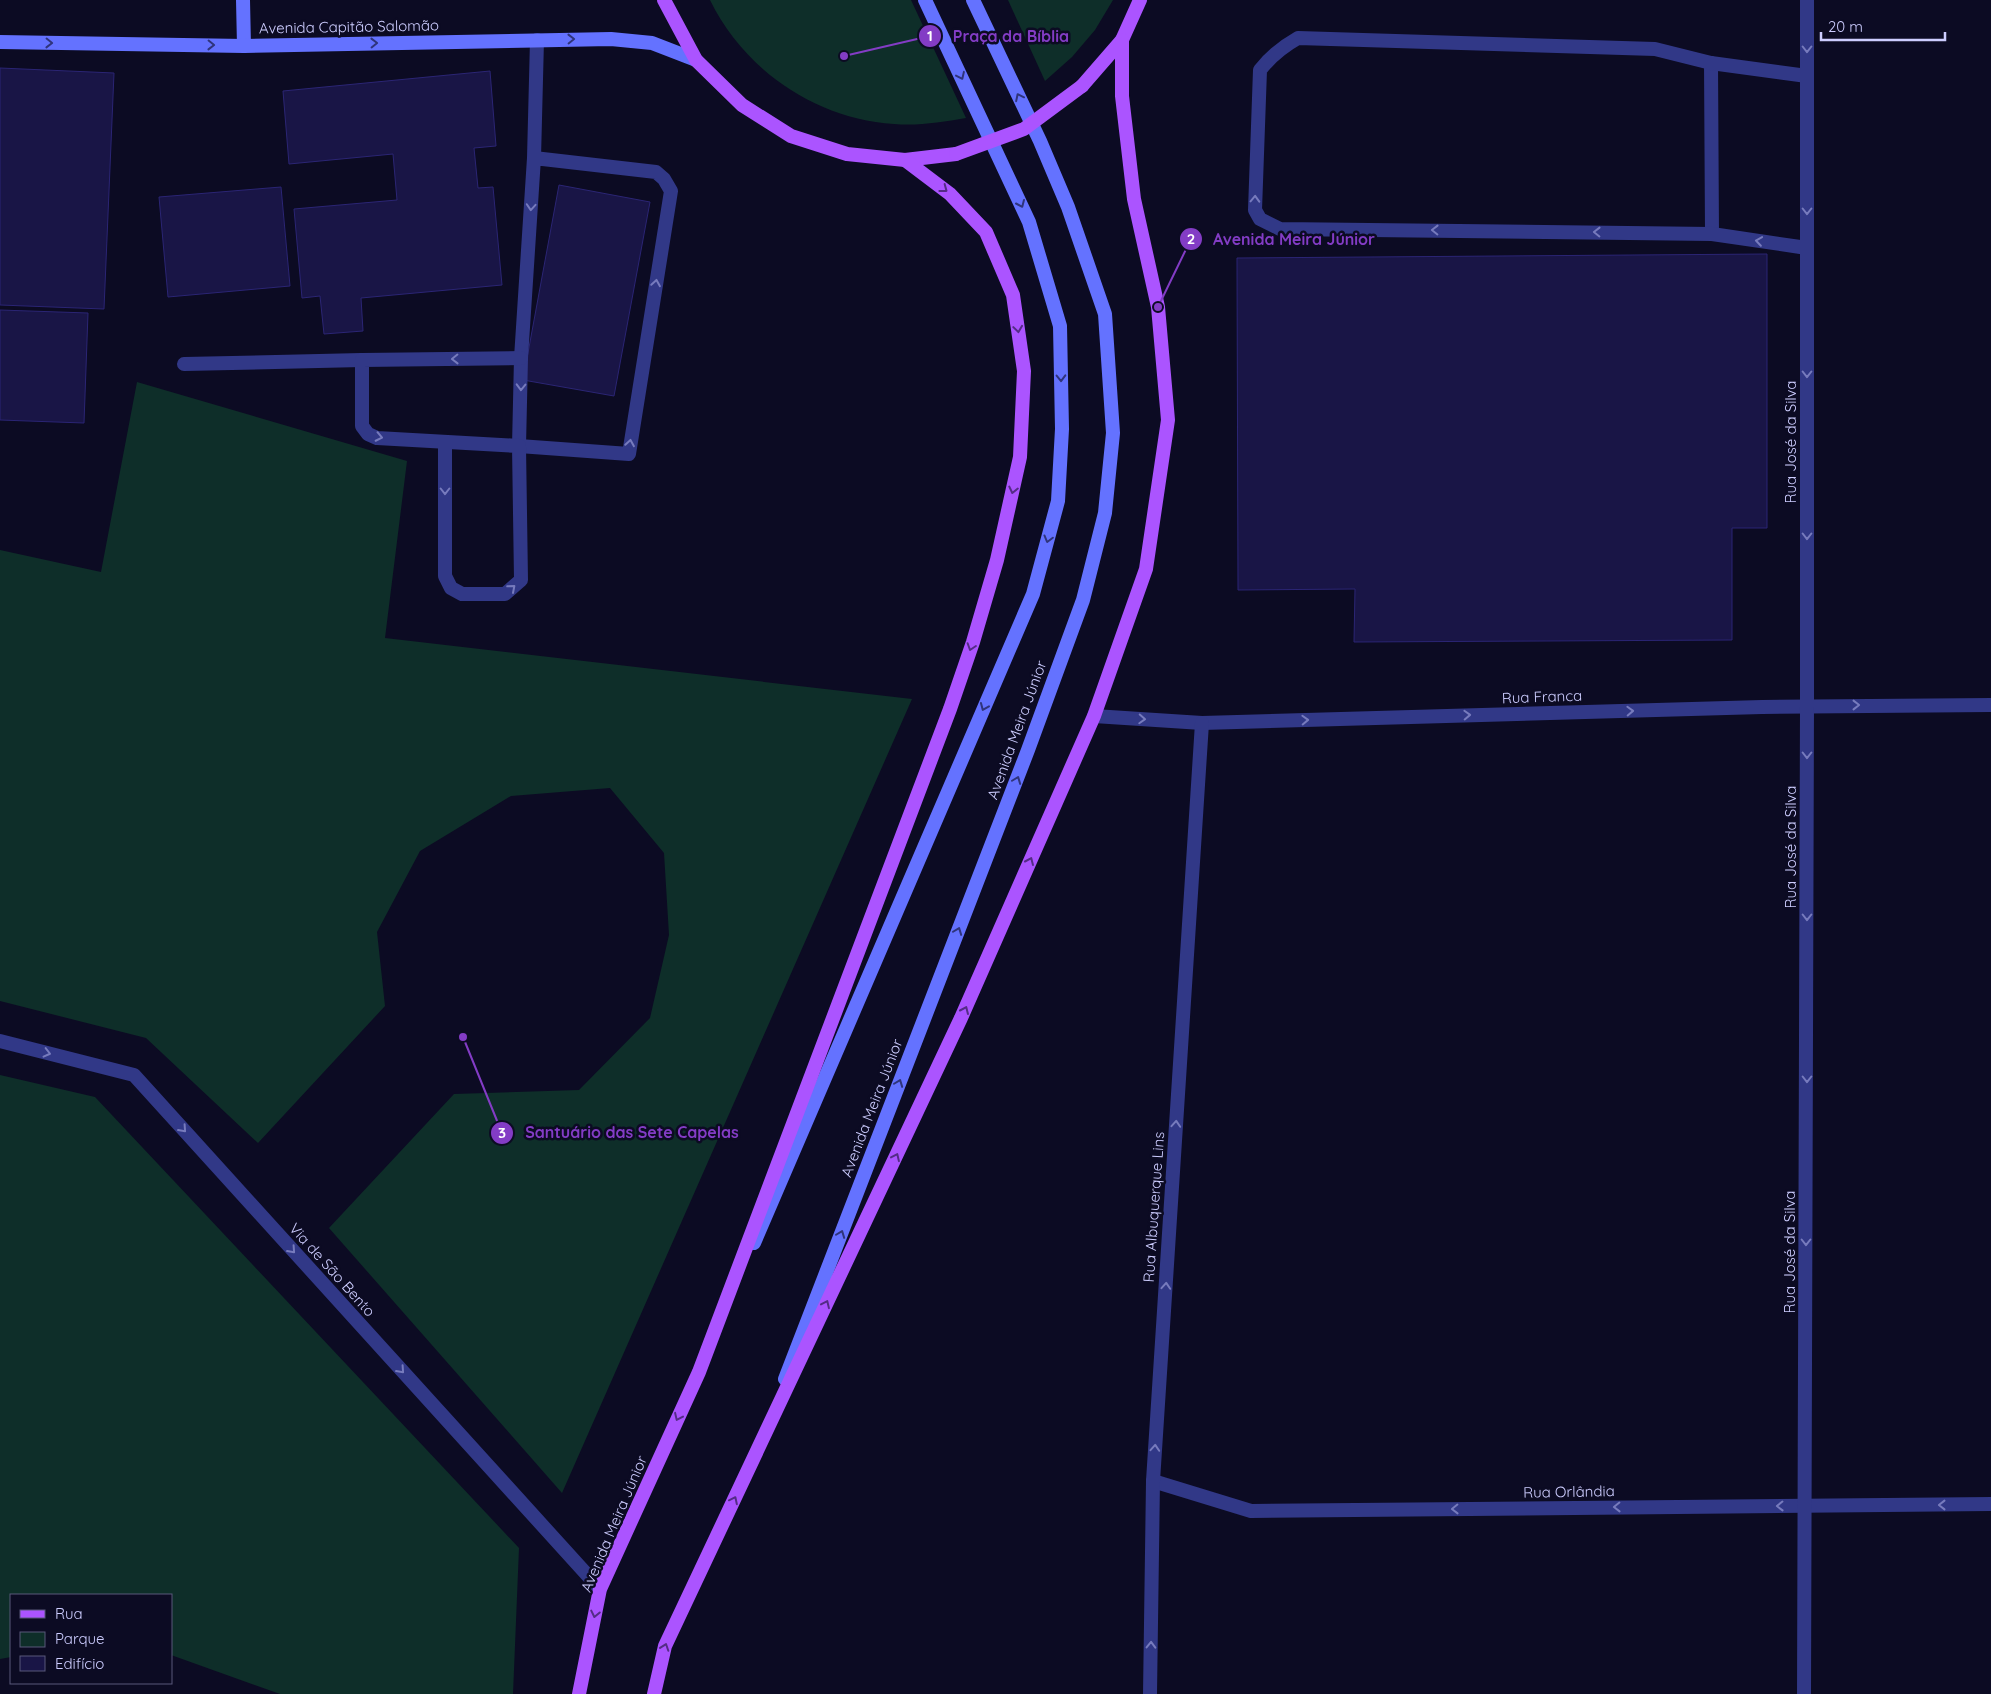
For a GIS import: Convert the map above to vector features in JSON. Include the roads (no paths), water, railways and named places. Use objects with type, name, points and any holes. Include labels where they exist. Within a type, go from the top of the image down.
[{"type":"main road","points":[[243,0],[244,46]]},
{"type":"main road","points":[[664,0],[696,60],[742,105],[791,136],[846,154],[905,160],[956,154],[1024,129],[1082,86],[1122,40],[1138,4],[1150,0]]},
{"type":"main road","name":"Avenida Meira Júnior","points":[[579,1694],[600,1589],[699,1372],[1033,594],[1058,501],[1062,429],[1060,326],[1029,222],[925,0]]},
{"type":"main road","name":"Avenida Meira Júnior","points":[[754,1459],[1028,750],[1082,600],[1105,512],[1113,433],[1104,314],[1068,207],[1040,141],[973,0]]},
{"type":"main road","name":"Avenida Capitão Salomão","points":[[0,42],[244,46],[611,39],[652,44],[696,60]]},
{"type":"main road","name":"Avenida Meira Júnior","points":[[654,1694],[665,1646],[961,1018],[1094,716],[1146,569],[1168,420],[1158,307],[1134,199],[1122,96],[1122,40]]},
{"type":"main road","name":"Avenida Meira Júnior","points":[[699,1372],[950,709],[973,642],[997,560],[1020,457],[1024,371],[1014,295],[986,232],[950,194],[905,160]]},
{"type":"street","name":"Rua José da Silva","points":[[1804,1694],[1806,1506],[1807,0]]},
{"type":"street","points":[[1807,76],[1711,63],[1655,49],[1298,38],[1269,58],[1260,70],[1255,210],[1260,219],[1280,228],[1712,234],[1807,248]]},
{"type":"street","points":[[445,442],[446,576],[452,588],[462,594],[505,594],[520,580],[519,446],[521,358],[534,158],[537,40]]},
{"type":"street","points":[[1711,63],[1712,234]]},
{"type":"street","points":[[362,360],[362,426],[368,434],[377,438],[629,454],[671,191],[664,179],[656,172],[534,158]]},
{"type":"street","points":[[184,364],[521,358]]},
{"type":"street","name":"Rua Franca","points":[[1094,716],[1202,723],[1807,706],[1991,704]]},
{"type":"street","name":"Rua Albuquerque Lins","points":[[1150,1694],[1153,1481],[1202,723]]},
{"type":"street","name":"Via de São Bento","points":[[0,1042],[134,1075],[600,1589]]},
{"type":"street","name":"Rua Orlândia","points":[[1153,1481],[1251,1511],[1991,1504]]},
{"type":"place","name":"Praça da Bíblia","points":[[844,56]]},
{"type":"place","name":"Avenida Meira Júnior","points":[[1158,307]]},
{"type":"place","name":"Santuário das Sete Capelas","points":[[463,1037]]}]
